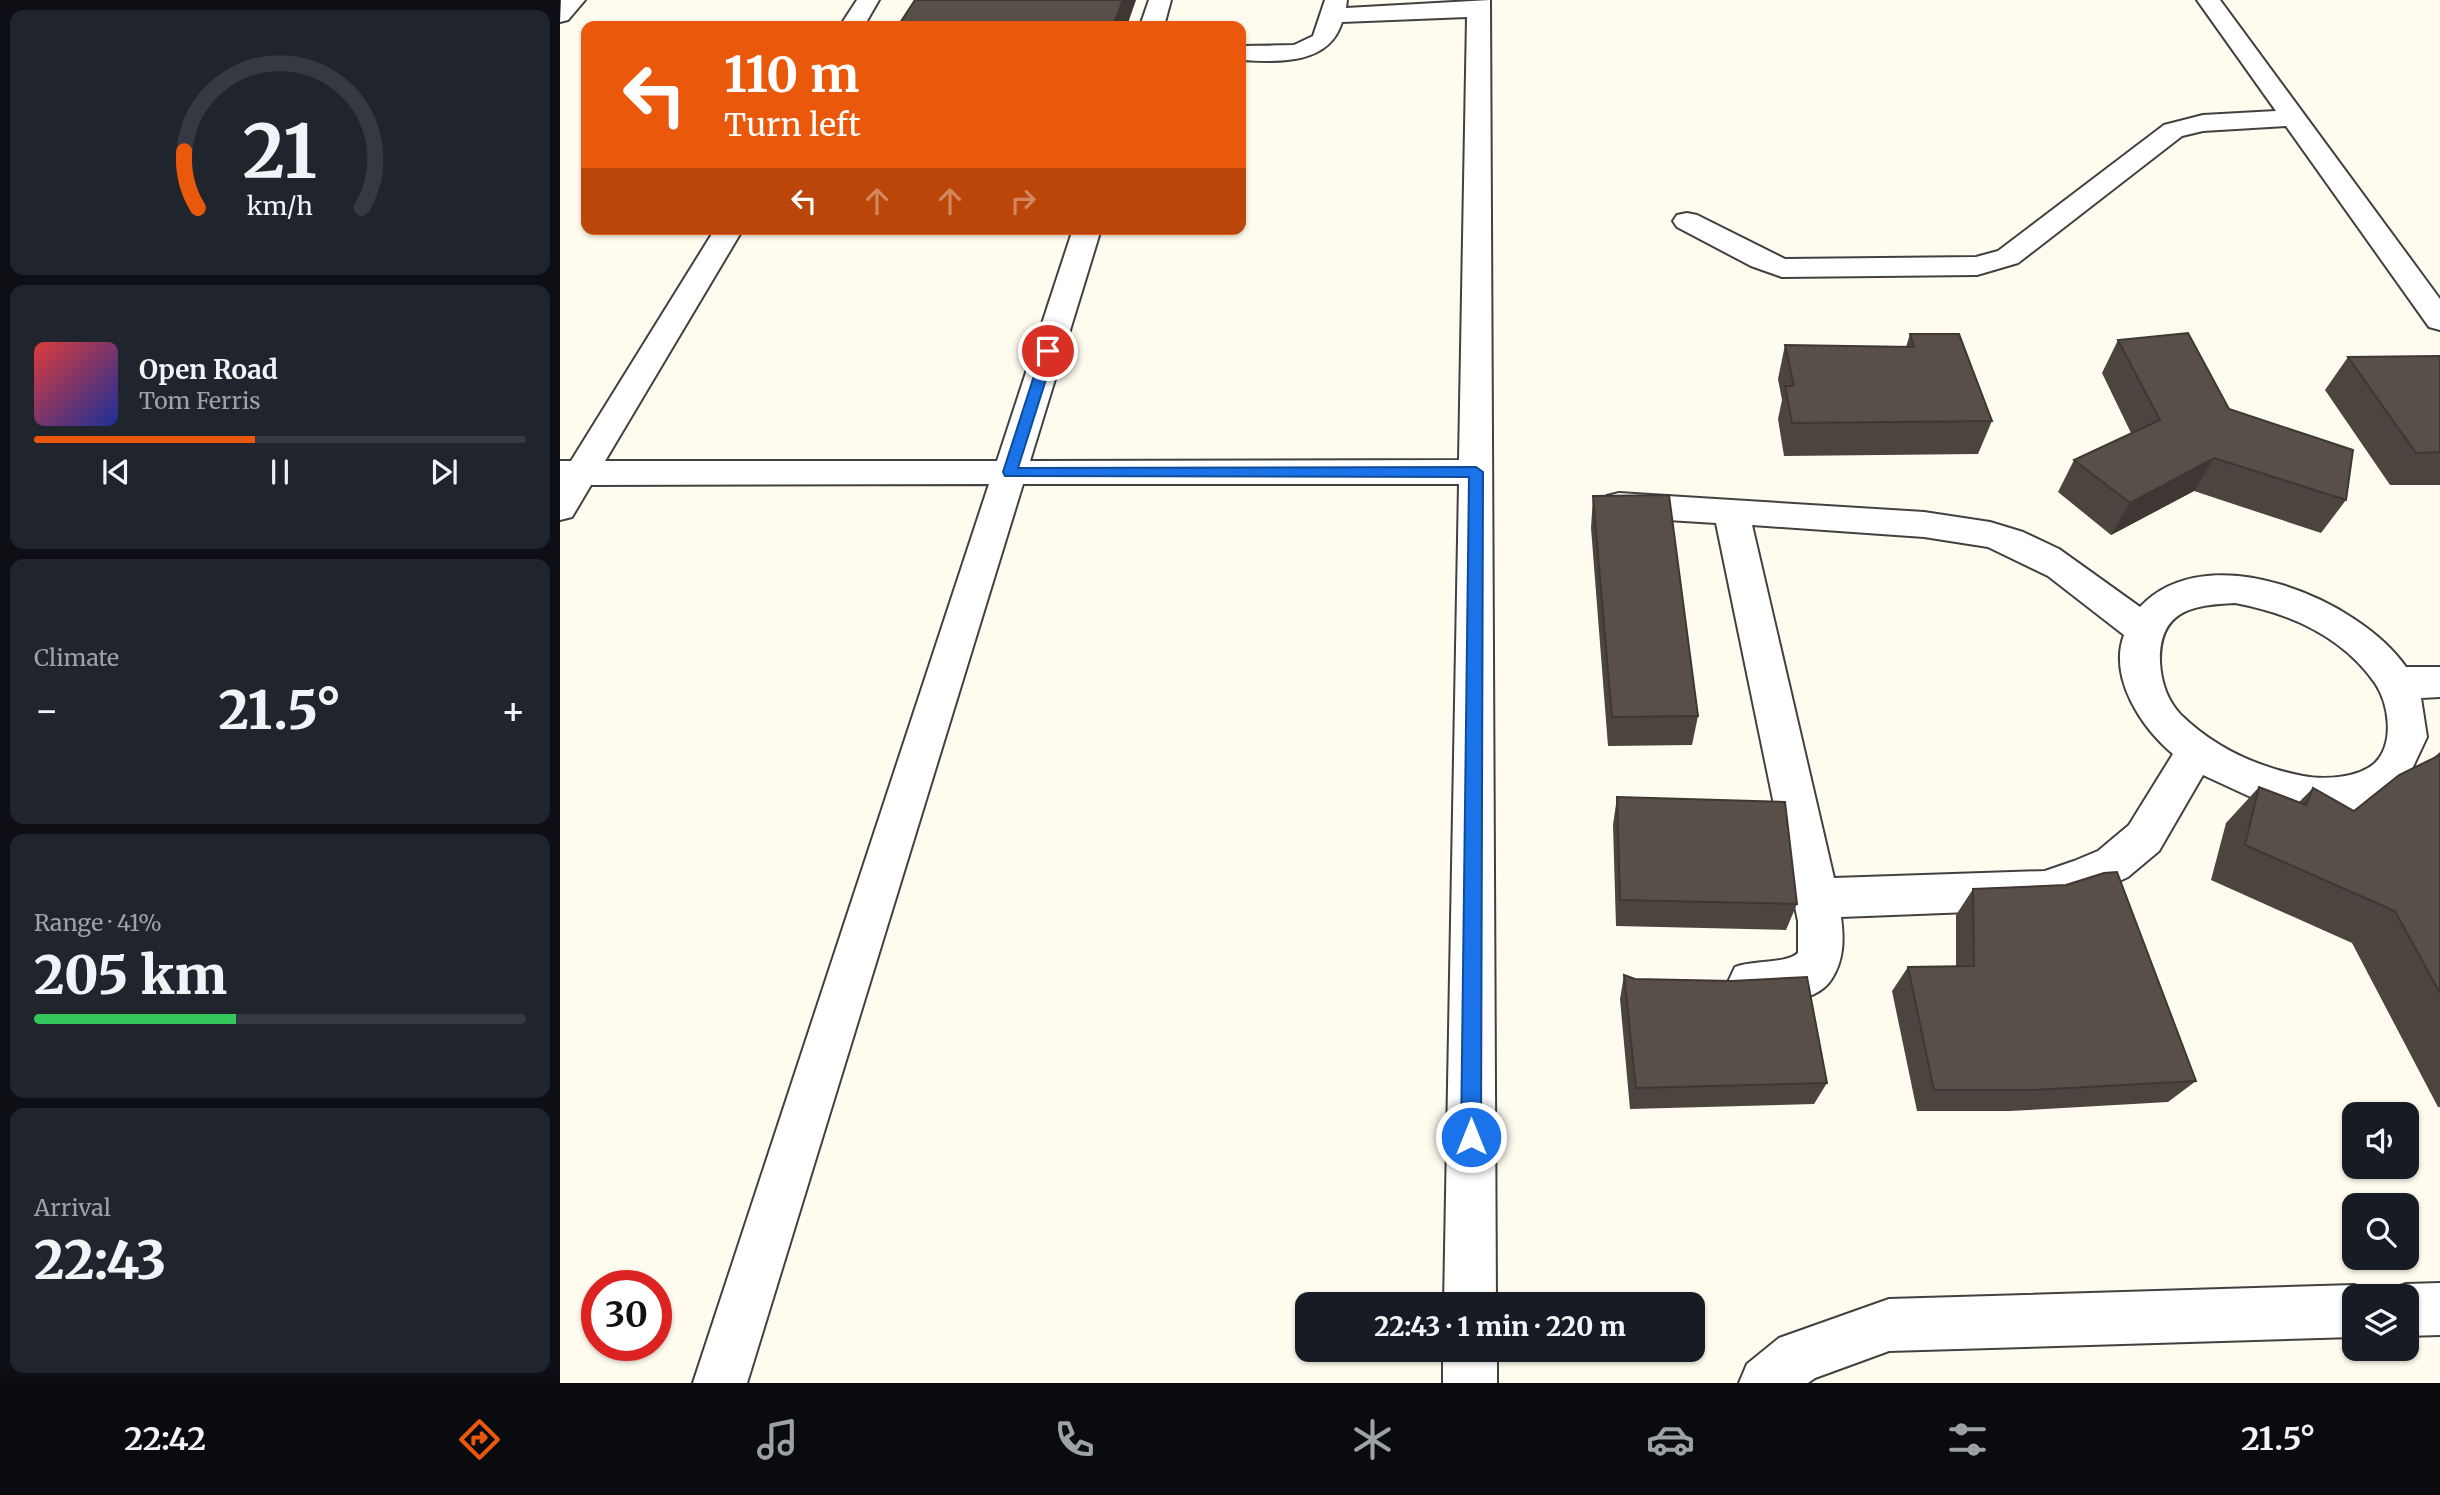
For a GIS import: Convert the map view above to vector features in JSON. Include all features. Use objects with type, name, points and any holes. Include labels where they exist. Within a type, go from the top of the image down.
[{"type":"street","points":[[560,15],[574,0]]},
{"type":"street","points":[[855,21],[868,0]]},
{"type":"street","points":[[1154,21],[1160,0]]},
{"type":"street","points":[[2208,0],[2440,320]]},
{"type":"street","points":[[1246,53],[1287,52],[1317,44],[1323,38],[1334,8],[1479,5],[1470,1292]]},
{"type":"street","points":[[1687,221],[1760,260],[1782,268],[1977,266],[2008,257],[2173,130],[2203,123],[2294,118]]},
{"type":"street","points":[[560,508],[570,473],[725,235]]},
{"type":"street","points":[[720,1383],[1085,235]]},
{"type":"street","points":[[570,473],[1476,472]]},
{"type":"street","points":[[1611,505],[1731,510],[1934,526],[1989,534],[2031,550],[2091,587],[2143,630]]},
{"type":"street","points":[[1713,981],[1782,982],[1800,978],[1811,972],[1821,958],[1822,935],[1817,898],[1731,510]]},
{"type":"street","points":[[2235,589],[2288,600],[2339,625],[2381,662],[2395,682],[2405,704],[2408,726],[2406,746],[2398,764],[2363,789],[2338,794],[2280,791],[2232,773],[2196,752],[2174,732],[2145,689],[2139,668],[2138,649],[2143,630],[2154,615],[2188,595],[2235,589]]},
{"type":"street","points":[[2395,682],[2440,681]]},
{"type":"street","points":[[1817,898],[2045,890],[2083,877],[2113,864],[2144,838],[2196,752]]},
{"type":"street","points":[[2419,1309],[2440,1308]]},
{"type":"street","points":[[1766,1383],[1798,1357],[1889,1325],[2342,1311]]},
{"type":"street","points":[[1470,1362],[1470,1383]]},
{"type":"building","points":[[915,0],[1123,0],[1115,21],[901,21]]},
{"type":"building","points":[[2188,333],[2229,409],[2353,450],[2346,500],[2214,458],[2130,503],[2074,460],[2160,420],[2118,340]]},
{"type":"building","points":[[1910,334],[1959,334],[1992,421],[1792,423],[1785,386],[1794,386],[1785,345],[1914,347]]},
{"type":"building","points":[[2440,356],[2440,452],[2416,453],[2348,357]]},
{"type":"building","points":[[1669,495],[1698,716],[1612,717],[1593,496]]},
{"type":"building","points":[[2440,755],[2440,993],[2395,911],[2245,845],[2259,787],[2306,805],[2313,788],[2354,811],[2399,775]]},
{"type":"building","points":[[1617,797],[1785,802],[1797,904],[1620,900]]},
{"type":"building","points":[[2117,872],[2196,1081],[2032,1090],[1934,1090],[1908,967],[1974,966],[1973,889],[2066,885],[2104,873]]},
{"type":"building","points":[[1624,975],[1635,979],[1732,981],[1807,977],[1827,1083],[1636,1088]]},
{"type":"route","points":[[1048,351],[1010,472],[1476,472],[1471,1137]]}]
